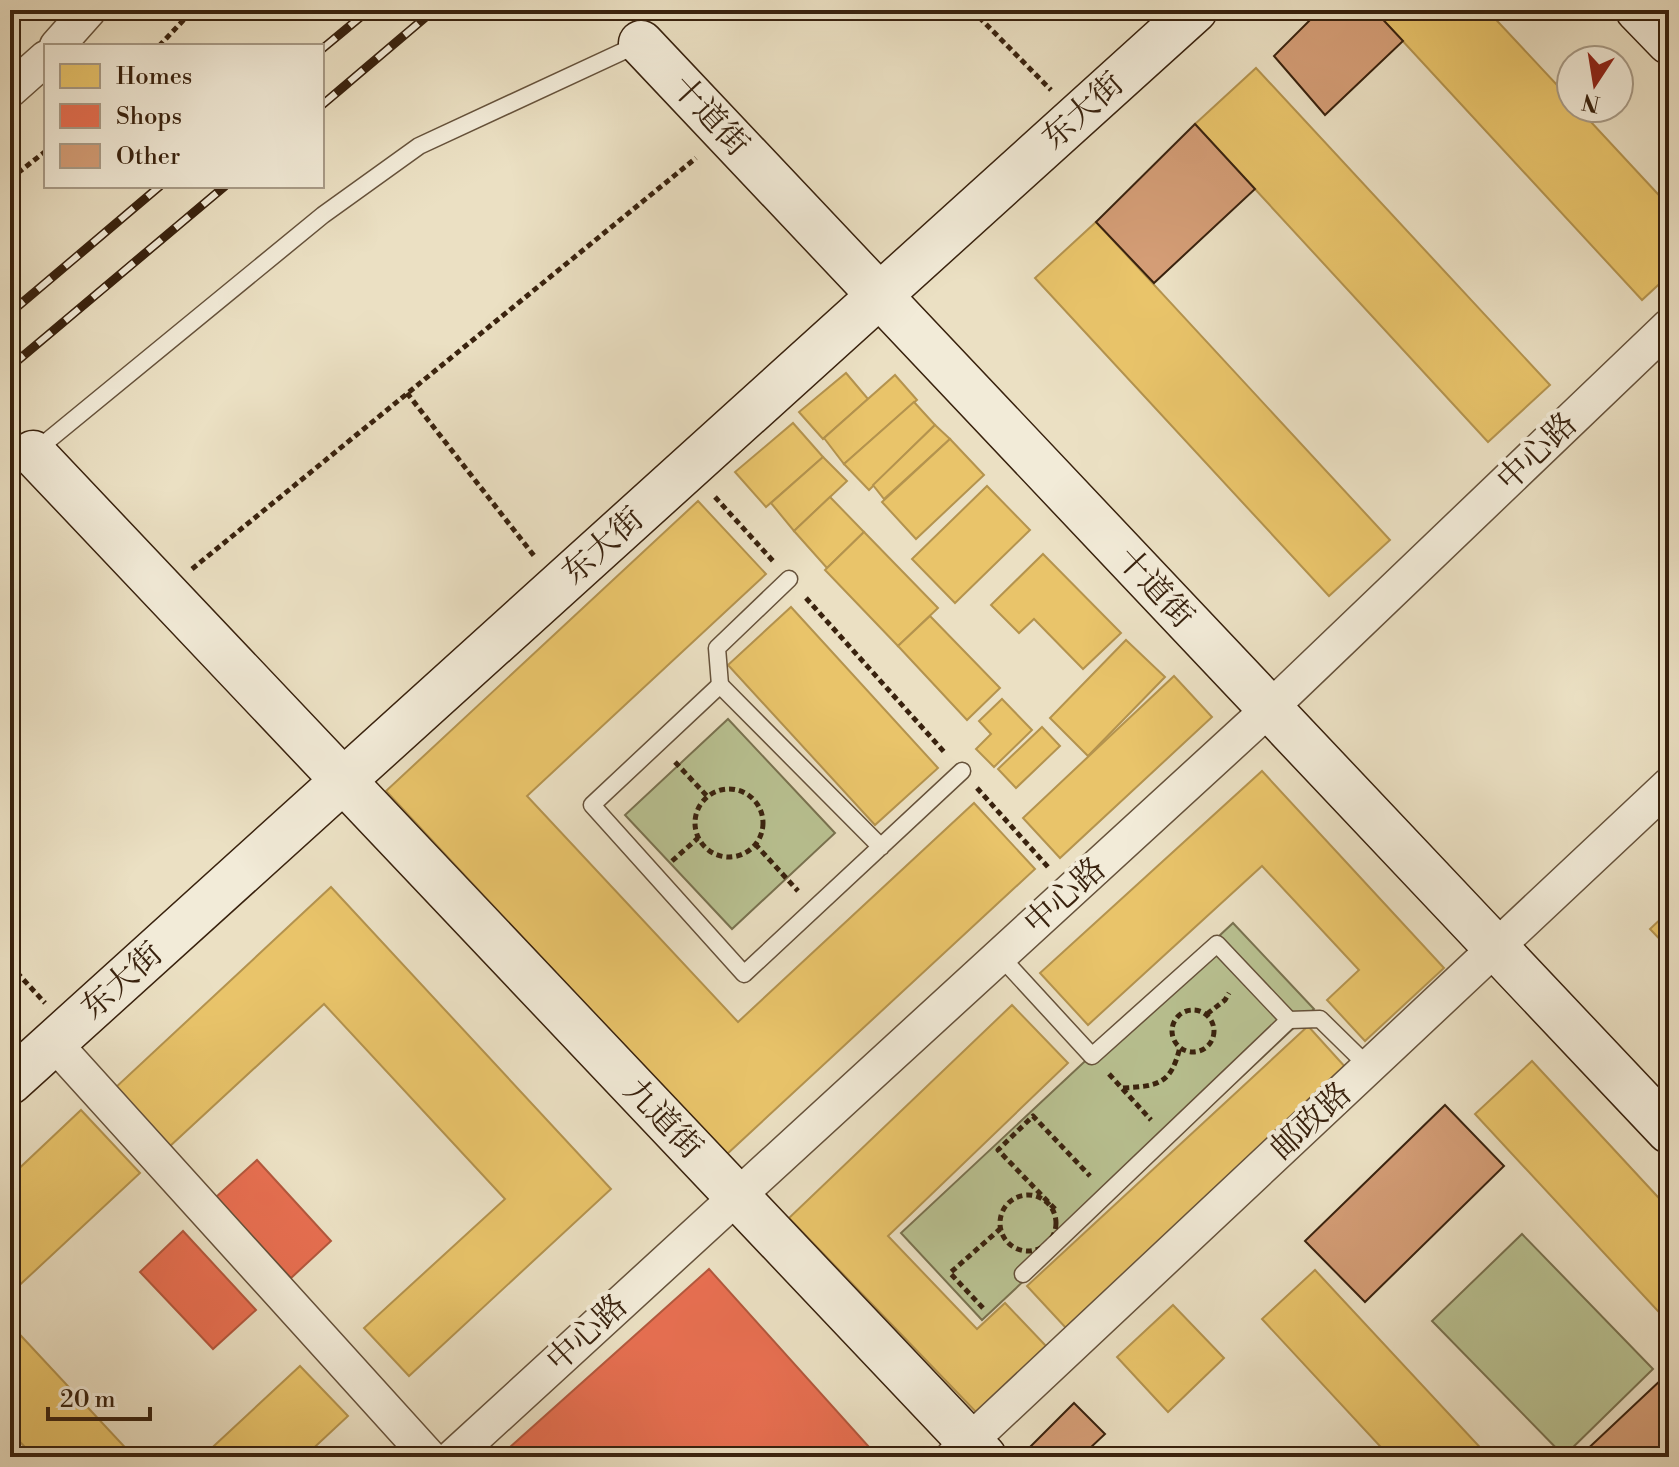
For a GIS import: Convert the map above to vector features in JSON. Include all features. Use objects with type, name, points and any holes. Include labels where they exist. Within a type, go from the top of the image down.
[{"type":"street","points":[[59,44],[89,10]]},
{"type":"street","name":"东大街","points":[[10,1082],[1195,10]]},
{"type":"street","points":[[1638,10],[1669,42]]},
{"type":"street","name":"十道街","points":[[641,43],[1669,1131]]},
{"type":"street","points":[[10,90],[44,60]]},
{"type":"street","name":"中心路","points":[[453,1457],[1269,709],[1669,326]]},
{"type":"street","name":"九道街","points":[[33,453],[736,1196],[969,1452]]},
{"type":"street","name":"邮政路","points":[[969,1452],[1369,1067],[1669,785]]},
{"type":"street","points":[[62,1036],[429,1457]]},
{"type":"lane","points":[[33,453],[323,215],[419,146],[641,43]]},
{"type":"lane","points":[[789,579],[717,648],[720,685],[881,847]]},
{"type":"lane","points":[[720,685],[592,805],[744,974],[962,771]]},
{"type":"lane","points":[[1000,956],[1092,1056],[1217,944],[1289,1020]]},
{"type":"lane","points":[[1023,1274],[1289,1020],[1320,1019],[1369,1067]]},
{"type":"path","points":[[161,44],[193,10]]},
{"type":"path","points":[[972,10],[1077,117]]},
{"type":"path","points":[[164,592],[727,133]]},
{"type":"path","points":[[10,179],[44,153]]},
{"type":"path","points":[[407,393],[557,587]]},
{"type":"path","points":[[689,468],[1070,892]]},
{"type":"path","points":[[657,744],[707,796]]},
{"type":"path","points":[[729,788],[750,796],[762,813],[761,835],[755,844],[737,856],[715,854],[705,848],[694,827],[699,805],[707,796],[729,788]]},
{"type":"path","points":[[755,844],[815,909]]},
{"type":"path","points":[[10,965],[62,1036]]},
{"type":"path","points":[[1122,1088],[1149,1087],[1167,1080],[1176,1065],[1180,1047],[1172,1034],[1179,1014],[1193,1009],[1207,1014],[1214,1026],[1210,1045],[1199,1052],[1180,1047]]},
{"type":"path","points":[[1092,1056],[1166,1137]]},
{"type":"path","points":[[1072,1227],[998,1150],[1033,1116],[1107,1193]]},
{"type":"path","points":[[1024,1196],[1044,1198],[1054,1214],[1055,1232],[1044,1247],[1035,1251],[1017,1250],[1003,1238],[1000,1229],[1002,1211],[1008,1203],[1024,1196]]},
{"type":"path","points":[[983,1308],[950,1273],[1000,1229]]},
{"type":"green space","points":[[728,719],[835,833],[732,929],[625,815]]},
{"type":"green space","points":[[1233,923],[1314,1009],[982,1320],[901,1233]]},
{"type":"green space","points":[[1522,1234],[1653,1369],[1564,1456],[1432,1321]]},
{"type":"building: Homes","points":[[1374,10],[1487,10],[1555,83],[1555,124],[1593,124],[1669,206],[1669,275],[1642,300]]},
{"type":"building: Homes","points":[[1256,68],[1550,385],[1488,442],[1195,124]]},
{"type":"building: Homes","points":[[1096,222],[1390,540],[1329,596],[1035,278]]},
{"type":"building: Homes","points":[[846,373],[868,399],[823,439],[799,412]]},
{"type":"building: Homes","points":[[895,375],[917,400],[844,464],[824,438]]},
{"type":"building: Homes","points":[[914,402],[935,425],[869,490],[844,464]]},
{"type":"building: Homes","points":[[793,423],[823,457],[766,507],[735,472]]},
{"type":"building: Homes","points":[[935,425],[950,439],[884,499],[873,485]]},
{"type":"building: Homes","points":[[950,439],[984,475],[916,539],[882,502]]},
{"type":"building: Homes","points":[[823,457],[847,481],[794,531],[771,503]]},
{"type":"building: Homes","points":[[987,486],[1030,530],[955,603],[912,559]]},
{"type":"building: Homes","points":[[830,497],[864,532],[827,568],[794,531]]},
{"type":"building: Homes","points":[[698,501],[766,574],[527,796],[738,1022],[974,803],[1035,869],[726,1155],[386,791]]},
{"type":"building: Homes","points":[[864,532],[938,608],[898,646],[825,570]]},
{"type":"building: Homes","points":[[1043,554],[1121,633],[1083,669],[1034,619],[1019,633],[991,605]]},
{"type":"building: Homes","points":[[791,607],[938,768],[875,825],[728,665]]},
{"type":"building: Homes","points":[[930,616],[1000,688],[967,720],[898,646]]},
{"type":"building: Homes","points":[[1126,640],[1165,677],[1088,756],[1050,718]]},
{"type":"building: Homes","points":[[1174,676],[1212,717],[1060,858],[1023,818]]},
{"type":"building: Homes","points":[[1002,699],[1032,730],[994,767],[976,749],[991,734],[979,721]]},
{"type":"building: Homes","points":[[1042,727],[1060,746],[1016,788],[998,769]]},
{"type":"building: Homes","points":[[1262,771],[1444,968],[1365,1041],[1327,1000],[1359,970],[1262,866],[1088,1025],[1040,973]]},
{"type":"building: Homes","points":[[331,887],[611,1189],[409,1376],[364,1328],[505,1199],[324,1004],[169,1147],[114,1089]]},
{"type":"building: Homes","points":[[1669,911],[1669,949],[1650,929]]},
{"type":"building: Homes","points":[[1012,1005],[1068,1063],[888,1236],[977,1329],[1005,1303],[1046,1346],[977,1413],[789,1218]]},
{"type":"building: Homes","points":[[1308,1026],[1347,1069],[1066,1328],[1027,1286]]},
{"type":"building: Homes","points":[[1532,1061],[1669,1209],[1669,1323],[1475,1114]]},
{"type":"building: Homes","points":[[81,1110],[140,1173],[10,1294],[10,1177]]},
{"type":"building: Homes","points":[[1315,1270],[1489,1457],[1390,1457],[1262,1319]]},
{"type":"building: Homes","points":[[1173,1305],[1224,1358],[1168,1412],[1117,1357]]},
{"type":"building: Homes","points":[[10,1324],[134,1457],[34,1457],[10,1431]]},
{"type":"building: Homes","points":[[300,1366],[348,1416],[304,1457],[202,1457]]},
{"type":"building: Shops","points":[[257,1160],[331,1241],[291,1278],[216,1197]]},
{"type":"building: Shops","points":[[183,1231],[256,1310],[213,1349],[140,1272]]},
{"type":"building: Shops","points":[[709,1269],[878,1457],[499,1457]]},
{"type":"building: Other","points":[[1320,10],[1374,10],[1403,41],[1325,115],[1274,56]]},
{"type":"building: Other","points":[[1195,124],[1255,189],[1154,283],[1096,222]]},
{"type":"building: Other","points":[[1445,1105],[1504,1166],[1365,1302],[1305,1241]]},
{"type":"building: Other","points":[[1663,1378],[1669,1385],[1669,1457],[1579,1457]]},
{"type":"building: Other","points":[[1074,1403],[1105,1434],[1089,1449],[1097,1457],[1020,1457]]},
{"type":"railway","points":[[324,47],[369,10]]},
{"type":"railway","points":[[324,103],[434,10]]},
{"type":"railway","points":[[10,313],[158,188]]},
{"type":"railway","points":[[10,367],[223,188]]}]
